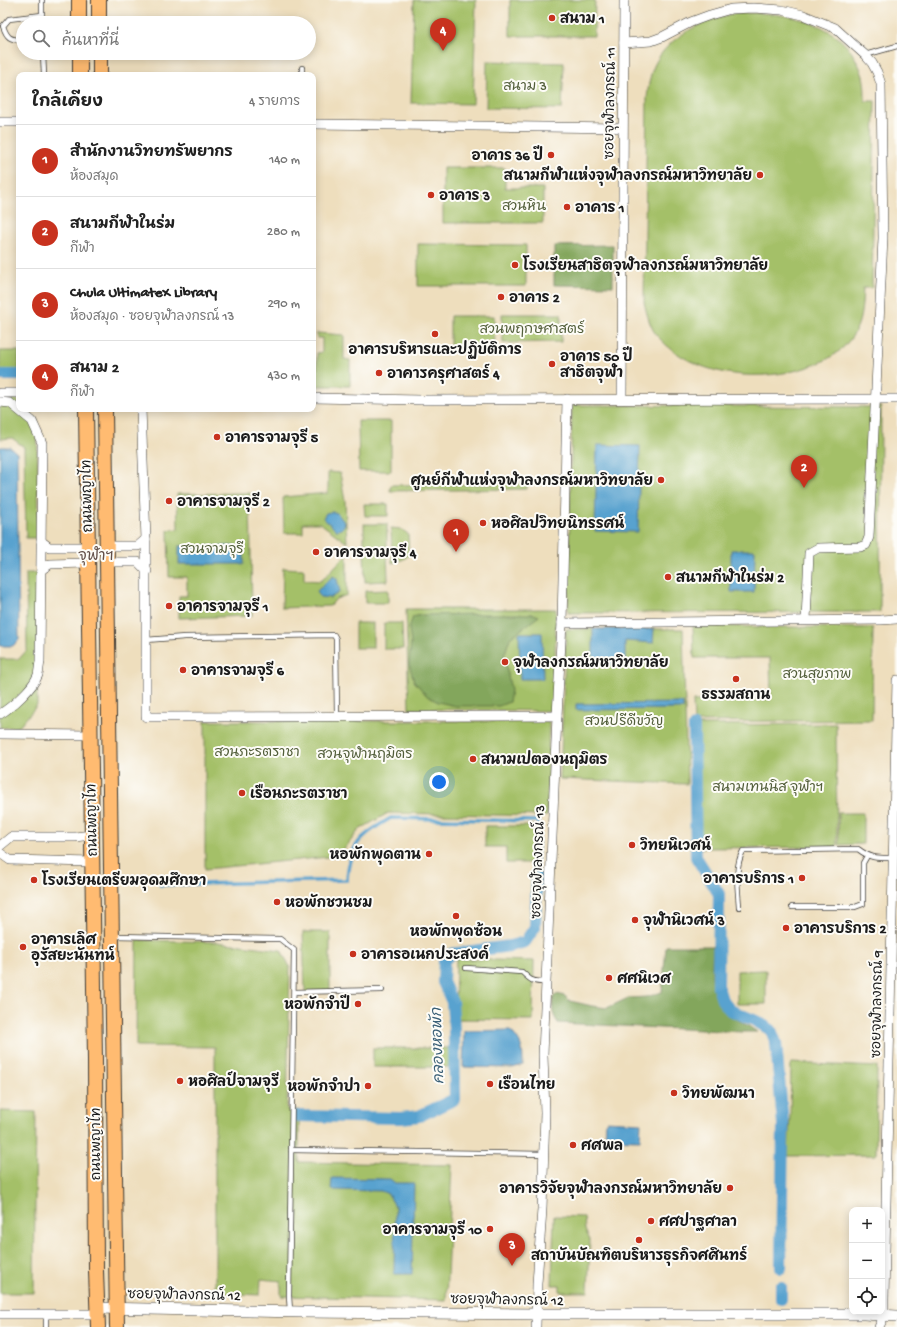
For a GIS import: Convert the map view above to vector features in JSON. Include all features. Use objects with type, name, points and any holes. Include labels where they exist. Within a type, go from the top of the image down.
[{"type":"main road","points":[[79,0],[79,16]]},
{"type":"main road","points":[[99,0],[99,16]]},
{"type":"main road","points":[[80,60],[80,72]]},
{"type":"main road","points":[[100,60],[100,72]]},
{"type":"main road","name":"ถนนพญาไท","points":[[86,412],[95,1059],[96,1263],[98,1316]]},
{"type":"main road","name":"ถนนพญาไท","points":[[105,412],[117,1309],[120,1326]]},
{"type":"main road","points":[[87,547],[106,546]]},
{"type":"main road","points":[[87,562],[107,562]]},
{"type":"street","name":"ซอยจุฬาลงกรณ์ 11","points":[[622,398],[622,128],[624,0]]},
{"type":"street","points":[[624,43],[651,41],[691,22],[731,9],[762,8],[782,10],[803,15],[835,28],[865,54],[874,67],[881,84],[883,238],[868,541],[866,545],[860,547],[818,548],[809,553],[806,620]]},
{"type":"street","points":[[0,122],[16,122]]},
{"type":"street","points":[[316,124],[622,128]]},
{"type":"street","points":[[0,393],[16,393]]},
{"type":"street","points":[[316,398],[418,400],[622,398],[720,400],[897,399]]},
{"type":"street","name":"ซอยจุฬาลงกรณ์ 13","points":[[536,1327],[544,1154],[545,1113],[543,1055],[562,623],[567,399]]},
{"type":"street","points":[[0,402],[10,403],[16,408]]},
{"type":"street","points":[[0,714],[32,686],[38,676],[40,662],[42,443],[32,421],[21,412]]},
{"type":"street","points":[[141,412],[147,571],[146,717],[557,716]]},
{"type":"street","points":[[106,546],[138,546],[146,539]]},
{"type":"street","points":[[41,542],[49,547],[87,547]]},
{"type":"street","points":[[41,570],[50,564],[87,562]]},
{"type":"street","points":[[107,562],[138,562],[147,571]]},
{"type":"street","points":[[562,623],[897,619]]},
{"type":"street","name":"ซอยจุฬาลงกรณ์ 9","points":[[879,1327],[884,1316],[894,1021],[893,858],[897,680]]},
{"type":"street","points":[[0,734],[90,735]]},
{"type":"street","points":[[0,846],[11,837],[76,837],[91,835]]},
{"type":"street","points":[[0,853],[10,860],[92,862]]},
{"type":"street","name":"ซอยจุฬาลงกรณ์ 12","points":[[98,1316],[117,1309],[537,1314],[864,1314],[897,1316]]},
{"type":"street","points":[[0,1314],[32,1312],[98,1316]]},
{"type":"lane","points":[[34,16],[42,15],[42,0]]},
{"type":"lane","points":[[16,18],[9,19],[3,26],[6,35],[13,40],[16,40]]},
{"type":"lane","points":[[865,54],[897,46]]},
{"type":"lane","points":[[43,60],[44,72]]},
{"type":"lane","points":[[146,640],[185,637],[334,635],[336,639],[337,716]]},
{"type":"lane","points":[[739,907],[737,868],[739,858],[743,851],[858,849],[867,856],[876,858],[893,858]]},
{"type":"lane","points":[[792,907],[855,907],[863,904],[863,863],[867,856]]},
{"type":"lane","points":[[112,936],[280,939],[294,950],[290,1312]]},
{"type":"lane","points":[[466,968],[522,972],[530,980],[547,982]]},
{"type":"lane","points":[[294,992],[382,990]]},
{"type":"lane","points":[[291,1150],[544,1154]]},
{"type":"lane","points":[[46,1314],[46,1327]]},
{"type":"green space","points":[[414,0],[476,0],[473,104],[411,103]]},
{"type":"green space","name":"สนาม 1","points":[[510,0],[595,0],[594,36],[510,36]]},
{"type":"green space","name":"สนามกีฬาแห่งจุฬาลงกรณ์มหาวิทยาลัย","points":[[742,13],[760,13],[793,17],[823,28],[836,36],[847,46],[856,60],[864,79],[865,101],[875,101],[872,288],[863,288],[861,314],[855,333],[846,345],[834,355],[813,365],[780,374],[742,375],[706,368],[689,360],[673,350],[659,338],[649,321],[644,302],[647,98],[651,74],[657,60],[674,41],[684,33],[708,21],[720,17]]},
{"type":"green space","name":"สนาม 3","points":[[487,61],[564,63],[562,109],[486,108]]},
{"type":"green space","name":"สวนหิน","points":[[443,168],[505,168],[505,188],[543,188],[543,223],[443,223]]},
{"type":"green space","points":[[418,244],[526,245],[526,286],[418,286]]},
{"type":"green space","points":[[613,245],[613,286],[554,285],[554,246]]},
{"type":"green space","name":"สวนพฤกษศาสตร์","points":[[502,314],[561,314],[561,342],[503,343]]},
{"type":"green space","points":[[450,316],[494,316],[495,352],[450,352]]},
{"type":"green space","points":[[317,333],[344,335],[344,359],[350,360],[350,386],[316,386],[317,353],[322,352],[322,338],[317,338]]},
{"type":"green space","points":[[0,351],[16,351],[16,373],[0,373]]},
{"type":"green space","points":[[0,397],[14,397],[16,399],[16,412],[30,412],[37,419],[39,538],[26,538],[24,447],[12,438],[0,439]]},
{"type":"green space","points":[[572,405],[881,407],[880,612],[568,613]]},
{"type":"green space","points":[[358,421],[391,421],[391,471],[359,471]]},
{"type":"green space","points":[[328,472],[340,473],[345,501],[347,543],[320,523],[303,523],[303,533],[284,533],[283,497],[328,493]]},
{"type":"green space","points":[[527,484],[527,489],[390,491],[391,485]]},
{"type":"green space","name":"สวนจามจุรี","points":[[250,493],[252,616],[179,618],[179,596],[187,596],[187,577],[169,577],[168,530],[178,529],[177,494]]},
{"type":"green space","points":[[364,504],[388,504],[388,516],[365,516]]},
{"type":"green space","points":[[364,524],[387,524],[387,547],[364,547]]},
{"type":"green space","points":[[391,528],[401,529],[408,534],[409,555],[404,559],[392,563]]},
{"type":"green space","points":[[364,551],[387,551],[388,581],[365,582]]},
{"type":"green space","points":[[347,554],[347,595],[336,599],[330,606],[282,608],[283,568],[304,569],[304,580],[321,581]]},
{"type":"green space","points":[[26,573],[39,573],[37,705],[19,727],[0,728],[0,659],[19,659],[27,650]]},
{"type":"green space","points":[[388,590],[388,603],[365,603],[365,591]]},
{"type":"green space","points":[[406,609],[556,609],[554,711],[409,709]]},
{"type":"green space","points":[[534,614],[539,616],[510,638],[504,656],[511,690],[509,702],[499,706],[456,706],[438,702],[427,696],[414,681],[409,664],[411,643],[409,628],[413,617],[421,615]]},
{"type":"green space","points":[[355,623],[373,623],[373,648],[355,648]]},
{"type":"green space","points":[[384,623],[402,623],[403,649],[384,649]]},
{"type":"green space","name":"สวนสุขภาพ","points":[[693,626],[873,628],[872,720],[694,722],[693,701],[771,699],[770,658],[694,658]]},
{"type":"green space","name":"สวนปรีดีขวัญ","points":[[566,629],[683,629],[687,784],[560,779]]},
{"type":"green space","points":[[205,721],[549,721],[547,816],[388,813],[359,830],[339,856],[205,869]]},
{"type":"green space","name":"สนามเทนนิส จุฬาฯ","points":[[836,724],[837,847],[700,848],[699,725]]},
{"type":"green space","points":[[838,813],[863,813],[863,844],[839,845]]},
{"type":"green space","points":[[485,826],[535,826],[535,863],[506,863],[506,847],[485,847]]},
{"type":"green space","points":[[303,932],[330,932],[330,992],[305,992]]},
{"type":"green space","points":[[137,940],[217,942],[281,950],[290,967],[287,1110],[299,1110],[299,1162],[452,1165],[446,1300],[281,1296],[281,1281],[261,1279],[260,1295],[215,1293],[215,1047],[136,1046]]},
{"type":"green space","points":[[666,946],[713,946],[712,973],[714,991],[717,999],[728,1013],[757,1032],[558,1023],[554,1016],[553,1010],[554,996],[557,994],[565,996],[570,1001],[607,1008],[628,998],[647,997],[662,992]]},
{"type":"green space","points":[[456,959],[534,961],[533,1020],[455,1019]]},
{"type":"green space","points":[[766,970],[766,1004],[737,1004],[737,971]]},
{"type":"green space","points":[[373,1048],[451,1048],[451,1067],[373,1067]]},
{"type":"green space","points":[[791,1063],[877,1067],[876,1155],[788,1156]]},
{"type":"green space","points":[[0,1111],[36,1112],[34,1293],[0,1293]]},
{"type":"green space","points":[[554,1216],[584,1217],[585,1230],[590,1240],[588,1292],[560,1292],[560,1285],[552,1285]]},
{"type":"water","points":[[597,445],[640,446],[638,532],[595,531]]},
{"type":"water","points":[[0,447],[10,447],[17,453],[19,640],[13,646],[0,646]]},
{"type":"water","points":[[326,513],[337,513],[345,523],[341,529],[336,530],[323,518]]},
{"type":"water","points":[[179,546],[244,546],[244,564],[179,564]]},
{"type":"water","points":[[731,550],[755,550],[754,592],[731,592]]},
{"type":"water","points":[[333,576],[337,579],[340,592],[330,598],[320,597],[317,591]]},
{"type":"water","points":[[593,629],[654,629],[653,643],[625,641],[625,665],[593,664]]},
{"type":"water","points":[[519,633],[542,633],[543,679],[520,679]]},
{"type":"water","points":[[683,703],[683,709],[576,710],[576,704]]},
{"type":"water","points":[[510,1030],[517,1038],[521,1046],[523,1065],[512,1068],[463,1067],[464,1031]]},
{"type":"water","points":[[606,1121],[641,1123],[640,1140],[605,1139]]},
{"type":"water","points":[[332,1178],[390,1179],[395,1183],[414,1183],[412,1274],[394,1274],[395,1206],[388,1194],[381,1191],[331,1190]]},
{"type":"waterway","points":[[0,375],[16,375]]},
{"type":"waterway","points":[[694,726],[696,857],[719,894],[718,987],[722,1000],[730,1010],[756,1021],[771,1030],[776,1043],[783,1125],[781,1268]]},
{"type":"waterway","points":[[160,885],[347,880],[350,858],[358,842],[372,830],[391,818],[539,821],[537,862]]},
{"type":"waterway","name":"คลองหอพัก","points":[[297,1116],[401,1118],[419,1116],[455,1099],[452,1002],[443,982],[444,960],[451,954],[510,946],[525,942],[535,927],[537,877]]},
{"type":"waterway","points":[[781,1287],[781,1299]]},
{"type":"place","name":"สนาม 1","points":[[552,18]]},
{"type":"place","name":"สนาม 2","points":[[443,51]]},
{"type":"place","name":"อาคาร 36 ปี","points":[[551,155]]},
{"type":"place","name":"สนามกีฬาแห่งจุฬาลงกรณ์มหาวิทยาลัย","points":[[760,175]]},
{"type":"place","name":"อาคาร 3","points":[[431,195]]},
{"type":"place","name":"อาคาร 1","points":[[567,207]]},
{"type":"place","name":"โรงเรียนสาธิตจุฬาลงกรณ์มหาวิทยาลัย","points":[[515,265]]},
{"type":"place","name":"อาคาร 2","points":[[501,297]]},
{"type":"place","name":"อาคารบริหารและปฏิบัติการ","points":[[435,334]]},
{"type":"place","name":"อาคาร 50 ปี สาธิตจุฬา","points":[[552,364]]},
{"type":"place","name":"อาคารครุศาสตร์ 4","points":[[379,373]]},
{"type":"place","name":"อาคารจามจุรี 5","points":[[217,437]]},
{"type":"place","name":"ศูนย์กีฬาแห่งจุฬาลงกรณ์มหาวิทยาลัย","points":[[661,480]]},
{"type":"place","name":"สนามกีฬาในร่ม","points":[[804,488]]},
{"type":"place","name":"อาคารจามจุรี 2","points":[[169,501]]},
{"type":"place","name":"หอศิลปวิทยนิทรรศน์","points":[[483,523]]},
{"type":"place","name":"อาคารจามจุรี 4","points":[[316,552]]},
{"type":"place","name":"สำนักงานวิทยทรัพยากร","points":[[456,552]]},
{"type":"place","name":"สนามกีฬาในร่ม 2","points":[[668,577]]},
{"type":"place","name":"อาคารจามจุรี 1","points":[[169,606]]},
{"type":"place","name":"จุฬาลงกรณ์มหาวิทยาลัย","points":[[505,662]]},
{"type":"place","name":"อาคารจามจุรี 6","points":[[183,670]]},
{"type":"place","name":"ธรรมสถาน","points":[[736,679]]},
{"type":"place","name":"สนามเปตองนฤมิตร","points":[[473,759]]},
{"type":"place","name":"เรือนภะรตราชา","points":[[242,793]]},
{"type":"place","name":"วิทยนิเวศน์","points":[[632,845]]},
{"type":"place","name":"หอพักพุดตาน","points":[[429,854]]},
{"type":"place","name":"อาคารบริการ 1","points":[[802,878]]},
{"type":"place","name":"โรงเรียนเตรียมอุดมศึกษา","points":[[34,880]]},
{"type":"place","name":"หอพักชวนชม","points":[[277,902]]},
{"type":"place","name":"หอพักพุดซ้อน","points":[[456,916]]},
{"type":"place","name":"จุฬานิเวศน์ 3","points":[[635,920]]},
{"type":"place","name":"อาคารบริการ 2","points":[[786,928]]},
{"type":"place","name":"อาคารเลิศ อุรัสยะนันทน์","points":[[23,947]]},
{"type":"place","name":"อาคารอเนกประสงค์","points":[[353,954]]},
{"type":"place","name":"ศศนิเวศ","points":[[609,978]]},
{"type":"place","name":"หอพักจำปี","points":[[358,1004]]},
{"type":"place","name":"หอศิลป์จามจุรี","points":[[180,1081]]},
{"type":"place","name":"เรือนไทย","points":[[490,1084]]},
{"type":"place","name":"หอพักจำปา","points":[[368,1086]]},
{"type":"place","name":"วิทยพัฒนา","points":[[674,1093]]},
{"type":"place","name":"ศศพล","points":[[573,1145]]},
{"type":"place","name":"อาคารวิจัยจุฬาลงกรณ์มหาวิทยาลัย","points":[[730,1188]]},
{"type":"place","name":"ศศปาฐศาลา","points":[[651,1221]]},
{"type":"place","name":"อาคารจามจุรี 10","points":[[490,1229]]},
{"type":"place","name":"สถาบันบัณฑิตบริหารธุรกิจศศินทร์","points":[[639,1240]]},
{"type":"place","name":"Chula UltimateX Library","points":[[512,1266]]},
{"type":"district","name":"จุฬาฯ","points":[[96,555]]},
{"type":"park label","name":"สวนภะรตราชา","points":[[257,751]]},
{"type":"park label","name":"สวนจุฬานฤมิตร","points":[[365,753]]}]
